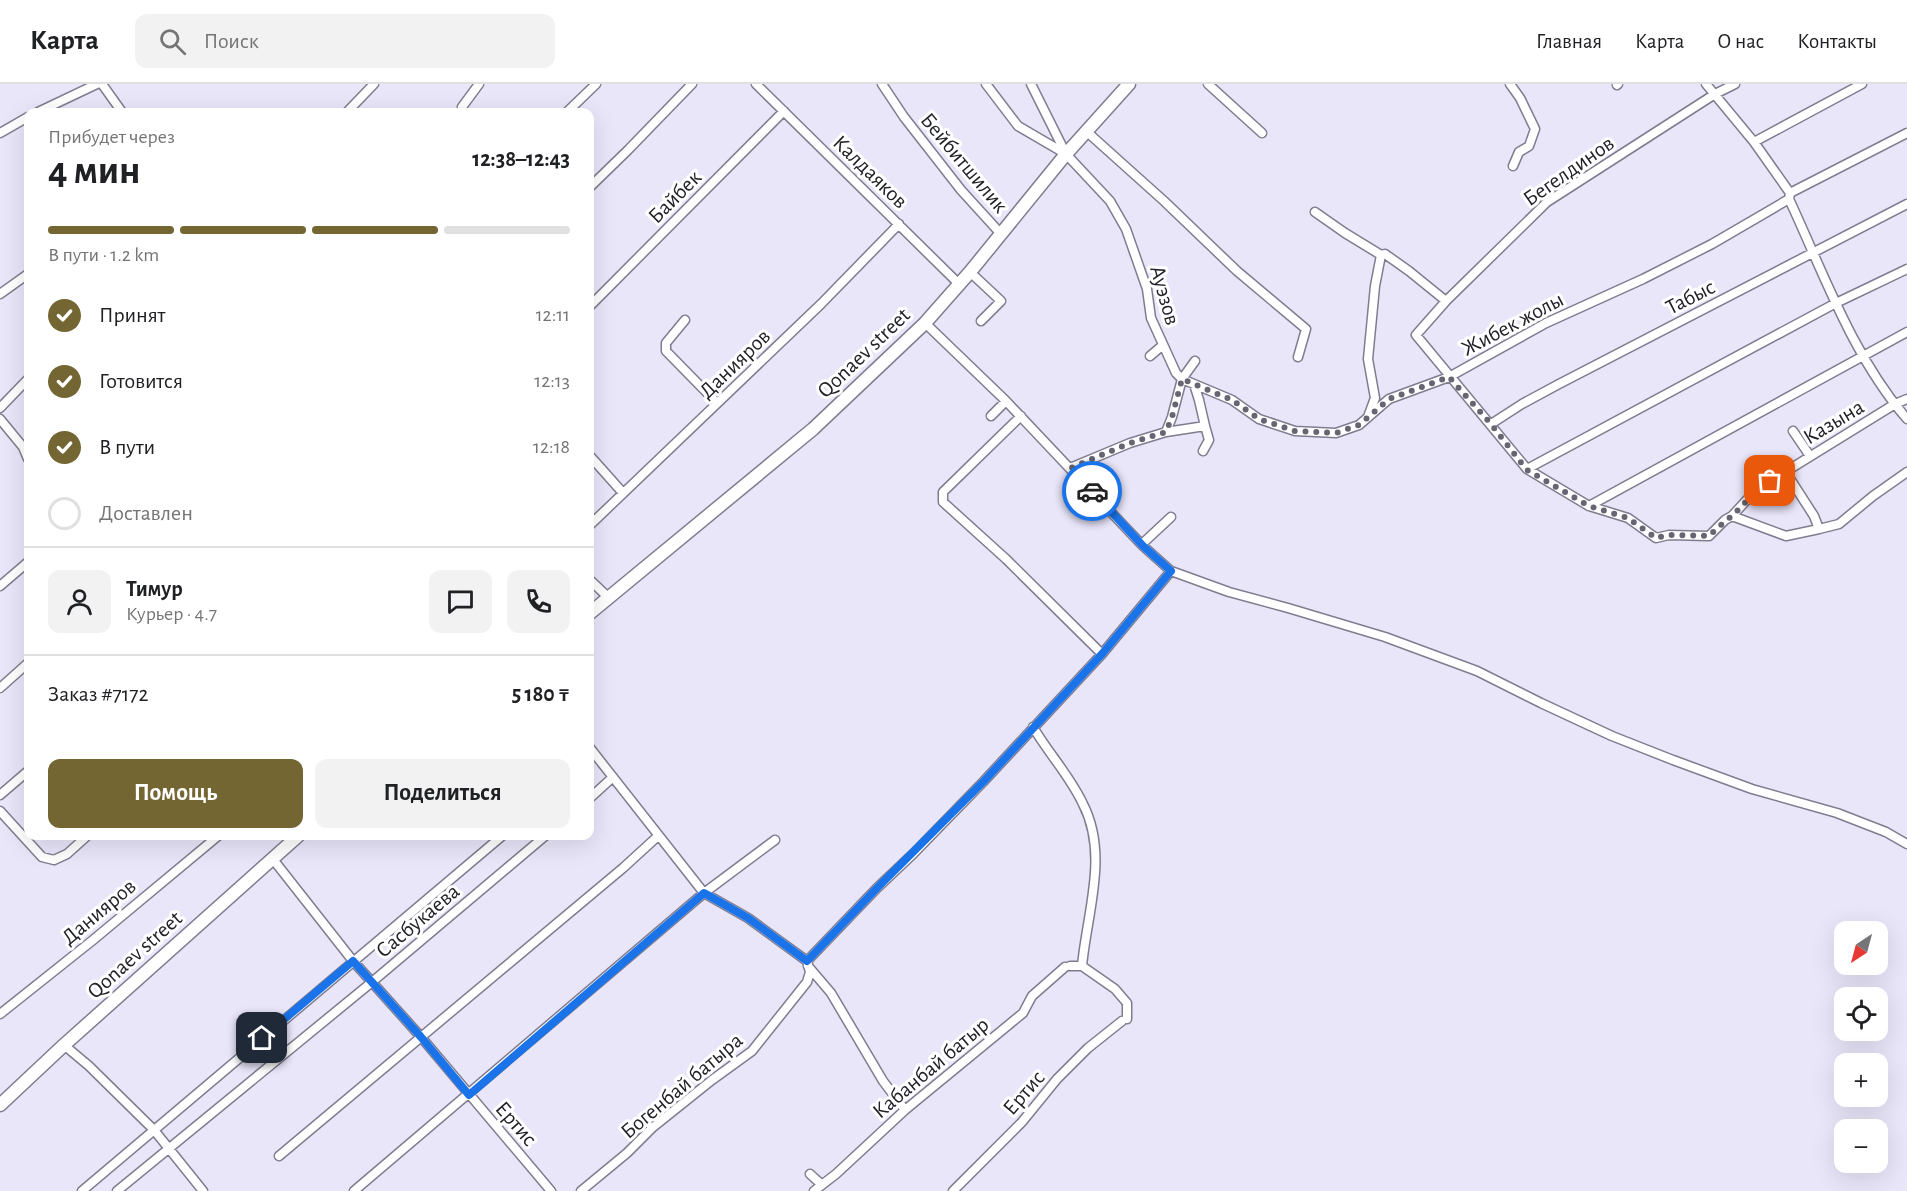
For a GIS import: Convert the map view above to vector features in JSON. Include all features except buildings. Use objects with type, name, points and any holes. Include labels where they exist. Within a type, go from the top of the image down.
[{"type":"main road","name":"Qonaev street","points":[[594,610],[813,429],[925,323],[1066,154],[1130,84]]},
{"type":"main road","name":"Qonaev street","points":[[0,1106],[64,1045],[293,840]]},
{"type":"street","points":[[46,108],[97,84]]},
{"type":"street","points":[[102,84],[119,108]]},
{"type":"street","points":[[351,108],[374,84]]},
{"type":"street","points":[[462,107],[479,84]]},
{"type":"street","points":[[571,108],[596,84]]},
{"type":"street","points":[[594,183],[692,84]]},
{"type":"street","name":"Калдаяков","points":[[756,84],[959,284]]},
{"type":"street","name":"Бейбитшилик","points":[[882,84],[904,117],[962,190],[1001,234]]},
{"type":"street","points":[[986,84],[1018,126],[1066,154]]},
{"type":"street","points":[[1031,84],[1066,154]]},
{"type":"street","points":[[1208,84],[1262,133]]},
{"type":"street","points":[[1510,84],[1520,98],[1535,129],[1529,146],[1520,152],[1513,166]]},
{"type":"street","points":[[1706,84],[1754,142],[1790,196],[1836,303],[1862,355],[1907,419]]},
{"type":"street","name":"Бегелдинов","points":[[1416,335],[1446,301],[1547,202],[1735,84]]},
{"type":"street","points":[[1754,142],[1862,84]]},
{"type":"street","name":"Байбек","points":[[594,302],[784,111]]},
{"type":"street","points":[[0,133],[24,119]]},
{"type":"street","points":[[1086,131],[1164,201],[1237,272],[1306,329],[1298,357]]},
{"type":"street","name":"Жибек жолы","points":[[1182,379],[1232,400],[1259,419],[1295,431],[1336,433],[1359,425],[1389,399],[1449,377],[1546,323],[1643,279],[1712,244],[1790,196],[1907,133]]},
{"type":"street","name":"Ауэзов","points":[[1066,154],[1110,201],[1126,229],[1147,289],[1151,318],[1176,373],[1182,379]]},
{"type":"street","name":"Табыс","points":[[1491,424],[1532,399],[1907,204]]},
{"type":"street","points":[[1315,212],[1381,255],[1385,254],[1446,301]]},
{"type":"street","name":"Данияров","points":[[594,521],[821,304],[899,224]]},
{"type":"street","points":[[1367,419],[1375,399],[1368,359],[1374,286],[1381,255]]},
{"type":"street","points":[[1527,470],[1836,303],[1907,269]]},
{"type":"street","points":[[969,272],[1001,301],[981,321]]},
{"type":"street","points":[[0,294],[24,277]]},
{"type":"street","points":[[685,320],[666,343],[666,351],[717,404]]},
{"type":"street","points":[[925,323],[1006,400],[1142,544],[1171,571],[1229,592],[1385,637],[1478,670],[1541,704],[1662,756],[1752,789],[1837,813],[1886,832],[1907,844]]},
{"type":"street","points":[[1589,506],[1907,332]]},
{"type":"street","name":"Казына","points":[[1416,335],[1527,470],[1589,506],[1628,518],[1656,538],[1669,535],[1709,536],[1756,490],[1907,399]]},
{"type":"street","points":[[1150,356],[1163,345]]},
{"type":"street","points":[[1166,432],[1182,379],[1195,361]]},
{"type":"street","points":[[0,408],[24,383]]},
{"type":"street","points":[[1194,384],[1209,440],[1203,451]]},
{"type":"street","points":[[991,416],[1006,400]]},
{"type":"street","points":[[1021,416],[943,492],[943,502],[1006,559],[1102,654]]},
{"type":"street","points":[[0,419],[24,449]]},
{"type":"street","points":[[1071,468],[1130,443],[1166,432],[1205,426]]},
{"type":"street","points":[[1793,431],[1810,456]]},
{"type":"street","points":[[594,460],[623,493]]},
{"type":"street","points":[[1785,471],[1819,529]]},
{"type":"street","points":[[1732,516],[1786,536],[1839,524],[1873,495],[1907,472]]},
{"type":"street","points":[[1142,544],[1171,517]]},
{"type":"street","points":[[0,586],[24,565]]},
{"type":"street","name":"Богенбай батыра","points":[[581,1191],[627,1153],[652,1128],[752,1051],[807,982],[810,972],[808,964],[877,888],[984,781],[1102,654],[1171,571]]},
{"type":"street","points":[[594,584],[609,598]]},
{"type":"street","points":[[0,687],[24,666]]},
{"type":"street","points":[[1033,727],[1069,778],[1093,826],[1097,859],[1082,966]]},
{"type":"street","points":[[594,760],[613,777],[704,893],[748,918],[808,964],[831,993],[883,1081],[905,1110]]},
{"type":"street","points":[[0,795],[24,774]]},
{"type":"street","points":[[594,794],[613,777]]},
{"type":"street","points":[[0,811],[24,837]]},
{"type":"street","points":[[279,1155],[623,868],[658,836]]},
{"type":"street","points":[[26,840],[42,857],[54,860],[67,854],[83,840]]},
{"type":"street","name":"Данияров","points":[[0,1014],[213,840]]},
{"type":"street","name":"Сасбукаева","points":[[81,1191],[497,840]]},
{"type":"street","name":"Сасбукаева","points":[[117,1191],[372,982],[540,840]]},
{"type":"street","points":[[354,1191],[704,893],[776,840]]},
{"type":"street","name":"Ертис","points":[[272,858],[353,961],[421,1037],[551,1191]]},
{"type":"street","name":"Кабанбай батыр","points":[[814,1191],[905,1110],[1023,1013],[1032,996],[1067,967],[1082,966]]},
{"type":"street","name":"Ертис","points":[[953,1191],[1022,1122],[1057,1079],[1088,1048],[1124,1020],[1127,1003],[1115,989],[1082,966]]},
{"type":"street","points":[[64,1045],[89,1066],[154,1130],[203,1191]]},
{"type":"street","points":[[810,1174],[822,1185]]},
{"type":"way so far","points":[[1092,491],[1071,468],[1130,443],[1166,432],[1182,379],[1232,400],[1259,419],[1295,431],[1336,433],[1359,425],[1389,399],[1449,377],[1491,424],[1527,470],[1589,506],[1628,518],[1656,538],[1669,535],[1709,536],[1756,490],[1770,481]]},
{"type":"route","points":[[262,1038],[353,961],[469,1095],[704,893],[748,918],[807,961],[984,781],[1102,654],[1171,571],[1143,546],[1092,491]]}]
